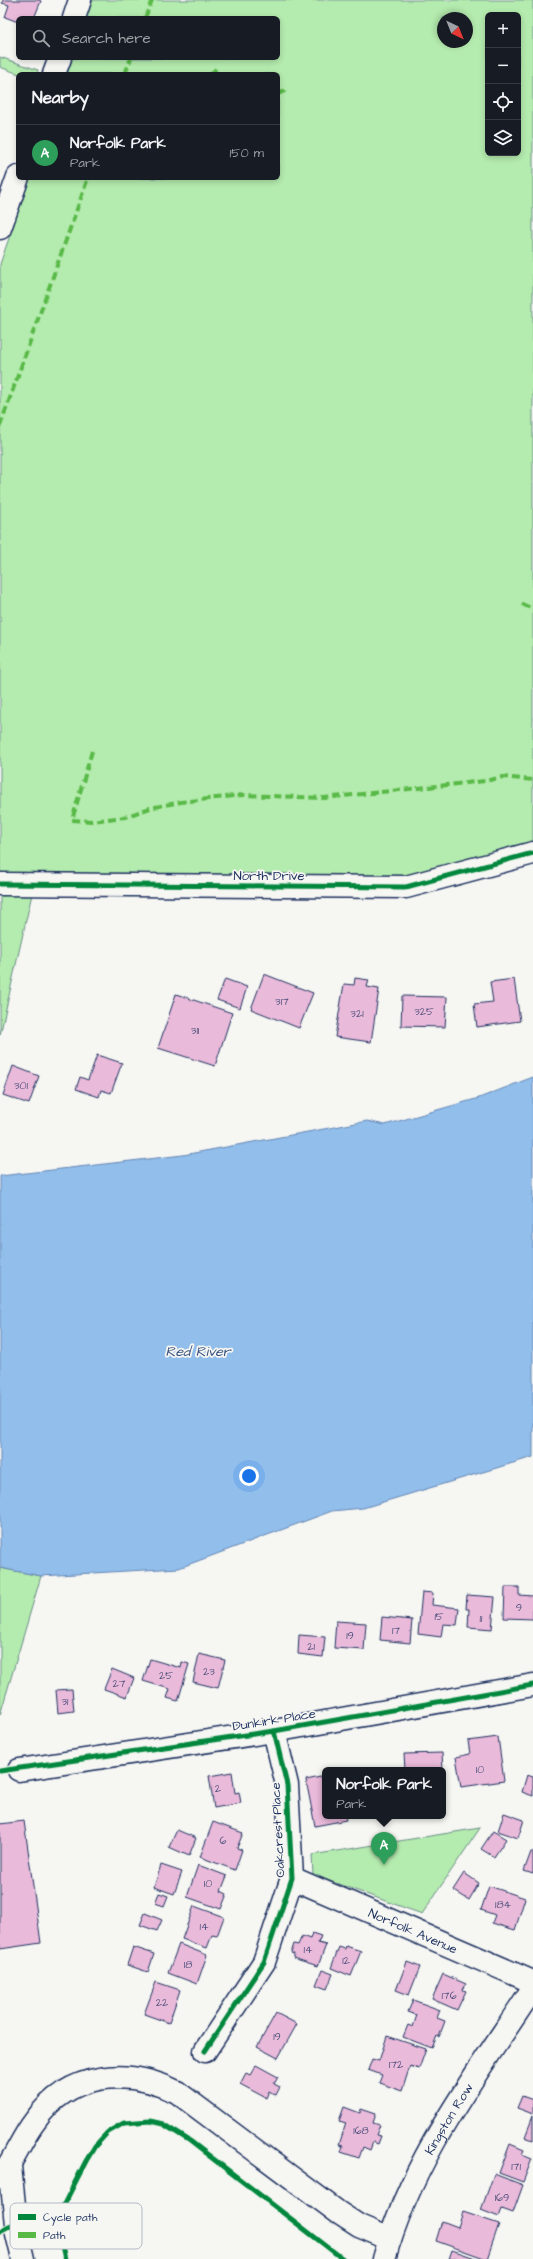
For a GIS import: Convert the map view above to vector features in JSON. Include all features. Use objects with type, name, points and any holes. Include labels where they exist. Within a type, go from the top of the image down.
[{"type":"street","points":[[75,16],[80,0]]},
{"type":"street","points":[[55,72],[59,60]]},
{"type":"street","points":[[0,228],[17,180]]},
{"type":"street","name":"North Drive","points":[[0,884],[406,887],[533,853]]},
{"type":"street","name":"Dunkirk Place","points":[[19,1770],[274,1731],[533,1685]]},
{"type":"street","name":"Oakcrest Place","points":[[205,2051],[264,1962],[292,1878],[287,1785],[274,1731]]},
{"type":"street","name":"Norfolk Avenue","points":[[292,1878],[533,1982]]},
{"type":"street","name":"Kingston Row","points":[[387,2249],[411,2186],[432,2145],[533,1988]]},
{"type":"street","points":[[11,2203],[5,2172],[22,2139],[36,2119],[51,2103],[70,2089],[100,2078],[119,2076],[137,2078],[152,2081],[177,2092],[339,2213],[359,2226],[387,2249]]},
{"type":"street","points":[[21,2249],[23,2259]]},
{"type":"green space","points":[[93,0],[533,0],[533,853],[406,887],[0,882],[0,264],[29,180],[280,180],[280,72],[68,72],[71,60],[280,60],[280,16],[87,16]]},
{"type":"green space","points":[[0,57],[38,70],[38,72],[16,73],[0,67]]},
{"type":"green space","points":[[32,894],[0,1035],[0,895]]},
{"type":"green space","points":[[0,1568],[41,1576],[0,1715]]},
{"type":"green space","points":[[480,1828],[422,1914],[313,1875],[312,1855]]},
{"type":"water","name":"Red River","points":[[533,1077],[533,1457],[363,1508],[332,1511],[179,1568],[41,1576],[0,1568],[0,1176],[183,1155],[367,1121],[385,1125],[479,1098]]},
{"type":"building","points":[[3,0],[41,1],[35,16],[16,16],[16,21],[5,17],[9,5],[2,3]]},
{"type":"building","points":[[264,974],[313,993],[299,1028],[251,1009]]},
{"type":"building","points":[[355,978],[369,980],[367,987],[379,989],[371,1042],[335,1037],[344,984],[354,985]]},
{"type":"building","points":[[225,979],[247,987],[240,1008],[217,1000]]},
{"type":"building","points":[[514,979],[520,1021],[477,1027],[474,1004],[493,1002],[490,982]]},
{"type":"building","points":[[176,994],[232,1013],[215,1066],[158,1048]]},
{"type":"building","points":[[402,996],[447,997],[445,1027],[401,1026]]},
{"type":"building","points":[[97,1055],[122,1063],[111,1093],[101,1090],[99,1097],[76,1089],[80,1077],[88,1080]]},
{"type":"building","points":[[13,1066],[39,1076],[29,1104],[3,1095]]},
{"type":"building","points":[[505,1587],[519,1587],[519,1595],[533,1596],[533,1619],[504,1618]]},
{"type":"building","points":[[422,1592],[433,1593],[432,1605],[459,1608],[457,1625],[443,1624],[441,1637],[418,1634]]},
{"type":"building","points":[[467,1595],[495,1597],[492,1629],[468,1627],[469,1609],[466,1609]]},
{"type":"building","points":[[382,1617],[412,1620],[410,1643],[380,1640]]},
{"type":"building","points":[[336,1621],[366,1623],[364,1650],[334,1648]]},
{"type":"building","points":[[299,1635],[325,1637],[323,1657],[298,1654]]},
{"type":"building","points":[[199,1654],[225,1660],[218,1688],[193,1682]]},
{"type":"building","points":[[150,1659],[181,1668],[182,1662],[189,1664],[178,1701],[167,1698],[170,1689],[143,1681]]},
{"type":"building","points":[[112,1669],[134,1678],[127,1697],[104,1689]]},
{"type":"building","points":[[72,1689],[74,1711],[58,1713],[56,1690]]},
{"type":"building","points":[[498,1737],[504,1781],[461,1787],[456,1757],[470,1754],[468,1741]]},
{"type":"building","points":[[442,1753],[443,1767],[405,1767],[404,1754]]},
{"type":"building","points":[[232,1772],[235,1793],[239,1792],[241,1803],[214,1808],[209,1776]]},
{"type":"building","points":[[527,1775],[533,1777],[533,1796],[522,1792]]},
{"type":"building","points":[[322,1777],[322,1819],[346,1820],[315,1826],[306,1780]]},
{"type":"building","points":[[504,1813],[524,1820],[518,1838],[498,1831]]},
{"type":"building","points":[[24,1821],[41,1943],[0,1949],[0,1824]]},
{"type":"building","points":[[213,1822],[243,1833],[237,1848],[242,1850],[235,1870],[200,1857]]},
{"type":"building","points":[[177,1830],[196,1838],[189,1856],[169,1847]]},
{"type":"building","points":[[493,1831],[506,1839],[494,1857],[481,1849]]},
{"type":"building","points":[[531,1852],[533,1852],[533,1874],[524,1871]]},
{"type":"building","points":[[161,1865],[182,1872],[174,1894],[154,1887]]},
{"type":"building","points":[[198,1865],[227,1876],[221,1891],[227,1894],[221,1909],[187,1897]]},
{"type":"building","points":[[464,1873],[479,1883],[469,1900],[453,1890]]},
{"type":"building","points":[[489,1886],[525,1898],[515,1930],[492,1923],[495,1915],[481,1910]]},
{"type":"building","points":[[159,1893],[168,1896],[164,1906],[155,1903]]},
{"type":"building","points":[[194,1906],[224,1917],[217,1936],[212,1935],[207,1948],[182,1939]]},
{"type":"building","points":[[145,1913],[162,1920],[157,1931],[140,1925]]},
{"type":"building","points":[[312,1933],[321,1936],[318,1943],[326,1945],[318,1966],[293,1958],[294,1954],[291,1953],[294,1944],[298,1945],[302,1936],[310,1939]]},
{"type":"building","points":[[179,1944],[207,1955],[197,1984],[168,1973]]},
{"type":"building","points":[[346,1946],[361,1951],[351,1976],[331,1968],[339,1947],[345,1949]]},
{"type":"building","points":[[133,1947],[154,1954],[148,1972],[127,1965]]},
{"type":"building","points":[[407,1962],[420,1967],[409,1995],[396,1990]]},
{"type":"building","points":[[322,1970],[333,1974],[327,1989],[316,1985]]},
{"type":"building","points":[[443,1974],[466,1984],[463,1990],[466,1991],[457,2010],[432,1999]]},
{"type":"building","points":[[156,1982],[180,1990],[169,2023],[144,2014]]},
{"type":"building","points":[[413,2000],[440,2010],[437,2018],[445,2021],[439,2037],[437,2036],[432,2048],[403,2037],[408,2025],[413,2027],[417,2015],[408,2012]]},
{"type":"building","points":[[276,2013],[297,2024],[278,2058],[257,2047]]},
{"type":"building","points":[[387,2036],[426,2049],[419,2069],[410,2066],[402,2091],[379,2083],[382,2075],[368,2070],[372,2059],[379,2061]]},
{"type":"building","points":[[256,2065],[278,2077],[274,2084],[280,2087],[276,2095],[269,2091],[266,2098],[240,2084],[246,2073],[250,2075]]},
{"type":"building","points":[[522,2096],[533,2100],[533,2114],[517,2108]]},
{"type":"building","points":[[344,2107],[360,2113],[361,2109],[376,2114],[373,2123],[380,2125],[376,2135],[381,2136],[378,2144],[373,2142],[370,2150],[363,2147],[359,2158],[341,2152],[343,2146],[339,2145],[346,2123],[339,2121]]},
{"type":"building","points":[[533,2116],[533,2140],[525,2137]]},
{"type":"building","points":[[510,2144],[524,2150],[522,2155],[532,2159],[523,2182],[499,2173]]},
{"type":"building","points":[[494,2174],[523,2185],[513,2213],[502,2209],[499,2217],[481,2210]]},
{"type":"building","points":[[463,2212],[499,2224],[487,2259],[436,2241],[442,2221],[458,2227]]},
{"type":"building","points":[[452,2250],[478,2259],[449,2259]]},
{"type":"marked path","points":[[146,16],[152,0]]},
{"type":"marked path","points":[[126,72],[130,60]]},
{"type":"marked path","points":[[213,72],[216,69]]},
{"type":"marked path","points":[[280,93],[289,89]]},
{"type":"marked path","points":[[0,426],[87,180]]},
{"type":"marked path","points":[[522,604],[533,609]]},
{"type":"marked path","points":[[92,751],[72,820],[92,821],[125,817],[150,808],[181,802],[243,795],[324,798],[485,781],[503,777],[533,780]]},
{"type":"cycle path","points":[[0,884],[406,887],[533,853]]},
{"type":"cycle path","points":[[0,1771],[274,1731],[533,1685]]},
{"type":"cycle path","points":[[205,2051],[264,1962],[292,1878],[287,1785],[274,1731]]},
{"type":"cycle path","points":[[65,2203],[95,2146],[108,2132],[124,2123],[150,2121],[163,2124],[190,2141],[343,2259]]},
{"type":"cycle path","points":[[0,2231],[10,2225]]},
{"type":"cycle path","points":[[63,2249],[65,2259]]},
{"type":"place","name":"Norfolk Park","points":[[384,1865]]}]
